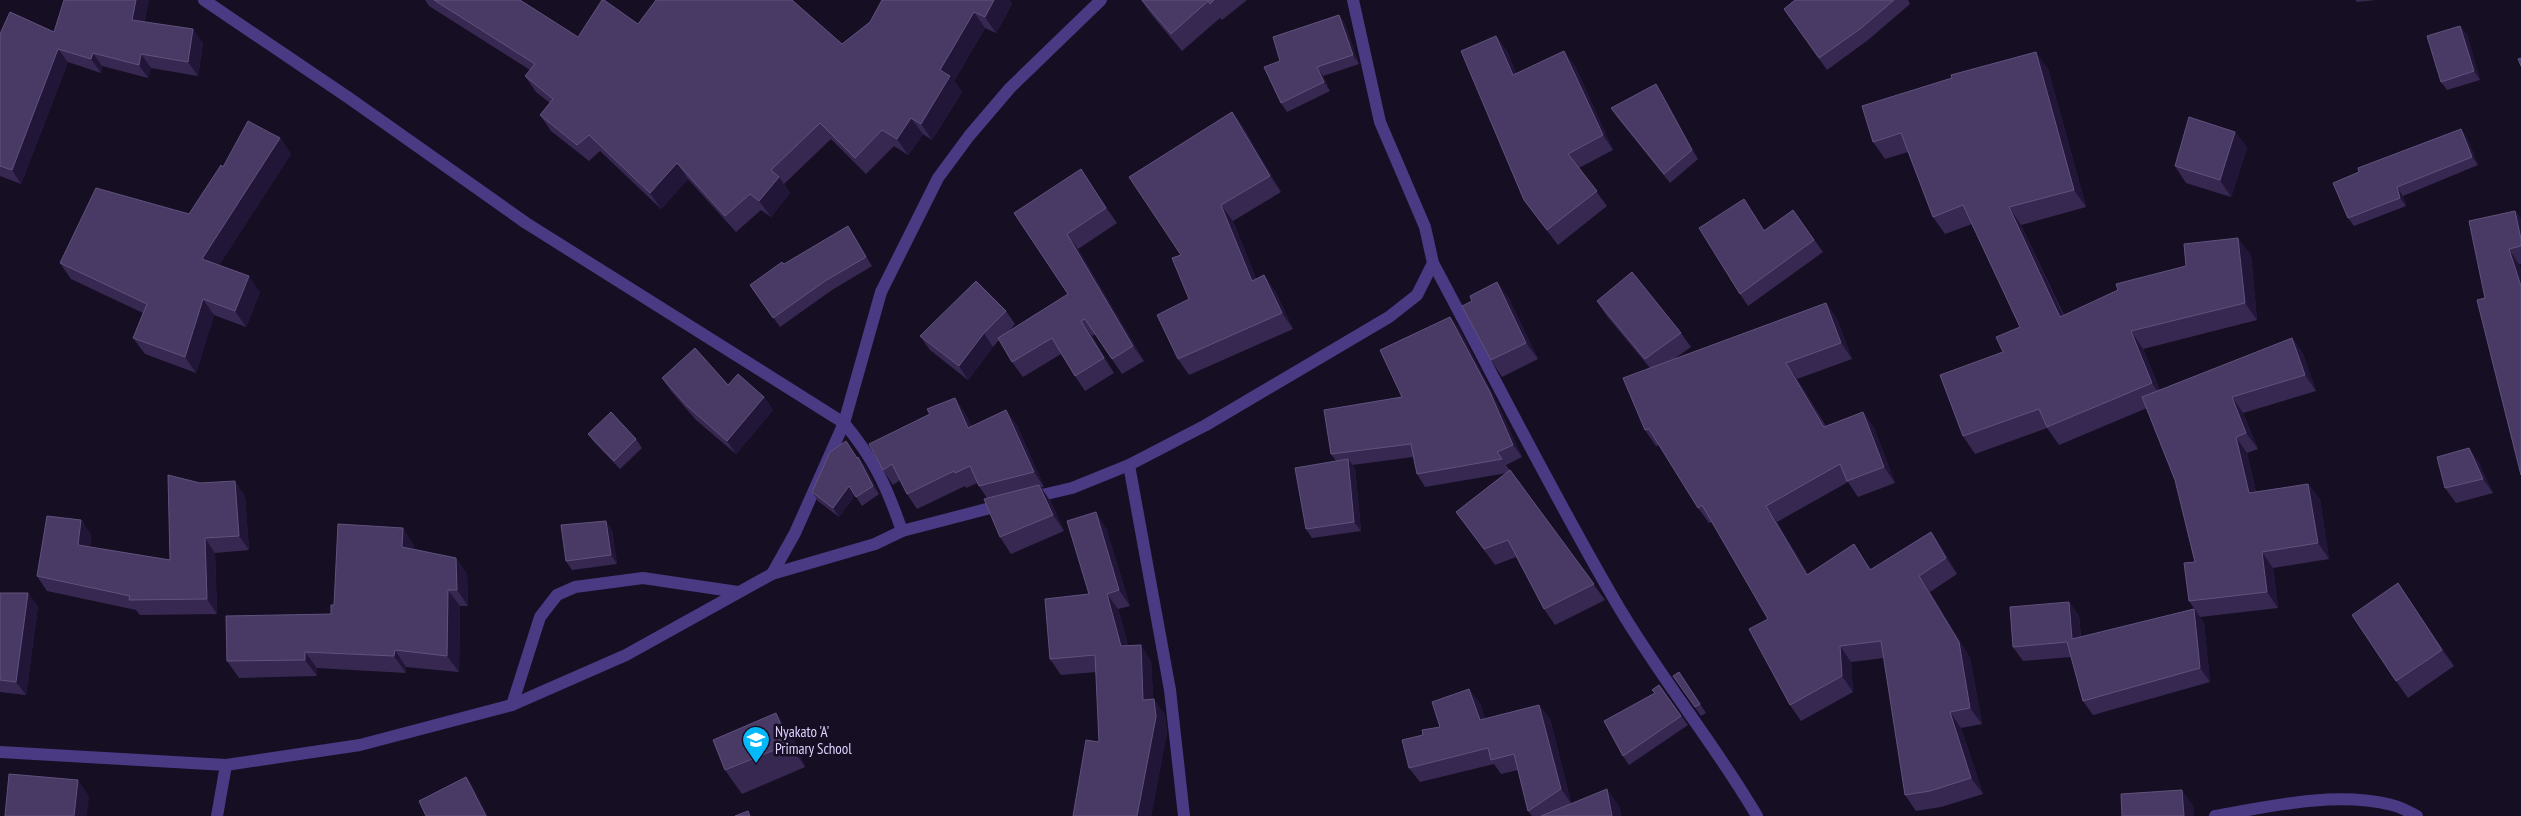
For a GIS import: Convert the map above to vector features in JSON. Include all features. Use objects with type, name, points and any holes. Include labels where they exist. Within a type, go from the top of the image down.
[{"type":"street","points":[[204,0],[350,98],[526,223],[844,423],[866,450],[887,489],[902,531]]},
{"type":"street","points":[[772,574],[795,533],[844,423],[881,292],[938,178],[969,136],[1010,88],[1100,0]]},
{"type":"street","points":[[1353,0],[1380,122],[1425,227],[1433,263],[1614,600],[1668,684],[1738,784],[1757,816]]},
{"type":"street","points":[[0,752],[226,765],[360,745],[512,705],[626,656],[772,574],[875,544],[902,531],[1072,488],[1129,465],[1206,424],[1389,317],[1416,295],[1433,263]]},
{"type":"street","points":[[1129,465],[1170,690],[1184,816]]},
{"type":"street","points":[[512,705],[540,617],[556,595],[575,587],[643,578],[738,592]]},
{"type":"street","points":[[217,816],[226,765]]},
{"type":"street","points":[[2215,816],[2300,802],[2354,800],[2393,805],[2417,816]]},
{"type":"building","points":[[64,0],[136,0],[132,20],[193,29],[188,62],[141,54],[139,65],[93,53],[91,59],[58,49],[12,170],[0,166],[0,34],[10,12],[54,32]]},
{"type":"building","points":[[434,0],[520,0],[578,37],[602,0],[638,24],[656,0],[792,0],[842,44],[870,22],[882,0],[994,0],[985,17],[974,12],[940,70],[950,76],[921,124],[911,118],[897,139],[882,130],[855,158],[820,123],[771,170],[779,177],[759,201],[750,194],[725,216],[677,163],[650,193],[589,135],[577,145],[540,115],[553,99],[525,76],[535,64]]},
{"type":"building","points":[[1142,0],[1214,0],[1210,4],[1208,1],[1171,34]]},
{"type":"building","points":[[1795,0],[1894,0],[1860,29],[1819,58],[1784,9]]},
{"type":"building","points":[[1339,15],[1353,55],[1317,67],[1324,82],[1281,103],[1264,67],[1280,61],[1273,37]]},
{"type":"building","points":[[2460,26],[2474,71],[2441,82],[2427,36]]},
{"type":"building","points":[[1496,36],[1513,75],[1564,51],[1603,135],[1568,154],[1597,191],[1547,230],[1524,200],[1461,51]]},
{"type":"building","points":[[2036,52],[2074,190],[2009,207],[2060,317],[2118,290],[2116,284],[2186,266],[2184,244],[2238,238],[2245,303],[2131,331],[2152,383],[2047,427],[2039,409],[1963,436],[1940,375],[2003,352],[1996,337],[2020,327],[1963,205],[1933,217],[1901,133],[1873,142],[1862,106],[1952,78],[1951,75]]},
{"type":"building","points":[[1656,84],[1692,150],[1664,174],[1611,108]]},
{"type":"building","points":[[1232,112],[1270,176],[1221,205],[1252,281],[1264,275],[1282,313],[1178,359],[1157,315],[1189,299],[1172,258],[1181,255],[1129,177]]},
{"type":"building","points":[[2189,117],[2235,132],[2220,180],[2175,166]]},
{"type":"building","points":[[248,121],[280,138],[202,259],[249,276],[235,311],[203,299],[185,357],[133,338],[147,304],[60,263],[96,188],[189,214],[221,165],[223,167]]},
{"type":"building","points":[[2461,129],[2472,157],[2397,187],[2400,198],[2348,218],[2333,183],[2359,172],[2358,168]]},
{"type":"building","points":[[1081,169],[1106,208],[1067,234],[1133,346],[1112,359],[1085,319],[1081,321],[1104,358],[1075,376],[1052,338],[1012,362],[998,338],[1068,294],[1014,213]]},
{"type":"building","points":[[1744,199],[1764,231],[1793,210],[1814,240],[1740,294],[1699,228]]},
{"type":"building","points":[[2515,211],[2521,246],[2509,249],[2521,286],[2521,475],[2477,300],[2485,298],[2469,221]]},
{"type":"building","points":[[848,226],[866,257],[825,281],[773,318],[750,285],[782,262],[784,264]]},
{"type":"building","points":[[1632,272],[1681,333],[1645,359],[1597,301]]},
{"type":"building","points":[[976,281],[1006,311],[984,333],[959,366],[920,336]]},
{"type":"building","points":[[1497,282],[1526,343],[1491,360],[1462,306],[1472,301],[1470,296]]},
{"type":"building","points":[[1826,303],[1841,343],[1786,363],[1824,427],[1863,412],[1884,467],[1847,481],[1840,464],[1766,506],[1807,575],[1854,544],[1870,570],[1931,532],[1946,558],[1919,576],[1959,642],[1970,708],[1950,712],[1971,778],[1930,791],[1905,795],[1881,641],[1840,646],[1842,676],[1790,705],[1749,629],[1768,619],[1702,505],[1698,508],[1649,429],[1645,430],[1623,378]]},
{"type":"building","points":[[1450,317],[1490,392],[1513,445],[1497,452],[1502,459],[1417,474],[1411,444],[1331,454],[1324,410],[1402,397],[1380,350]]},
{"type":"building","points":[[2292,338],[2305,375],[2232,397],[2246,433],[2236,437],[2249,493],[2308,484],[2318,543],[2262,552],[2267,592],[2189,601],[2184,563],[2195,562],[2175,480],[2142,397]]},
{"type":"building","points":[[695,348],[728,385],[738,374],[764,397],[727,441],[687,406],[662,378]]},
{"type":"building","points":[[955,398],[968,428],[1006,410],[1034,472],[979,486],[970,466],[955,473],[954,471],[907,494],[892,464],[883,470],[869,444],[930,414],[927,409]]},
{"type":"building","points":[[611,412],[636,439],[614,461],[588,434]]},
{"type":"building","points":[[846,441],[858,457],[873,486],[856,497],[849,486],[833,508],[812,492],[830,452]]},
{"type":"building","points":[[2469,448],[2483,479],[2445,488],[2437,457]]},
{"type":"building","points":[[1348,459],[1354,522],[1306,529],[1295,468]]},
{"type":"building","points":[[1510,470],[1594,584],[1544,609],[1508,540],[1484,549],[1456,512]]},
{"type":"building","points":[[168,475],[200,483],[235,481],[239,536],[205,538],[207,599],[129,600],[130,596],[37,576],[47,516],[81,520],[78,545],[170,560]]},
{"type":"building","points":[[1039,485],[1053,515],[1000,537],[984,499]]},
{"type":"building","points":[[1096,512],[1119,590],[1107,594],[1121,646],[1141,645],[1143,700],[1154,699],[1156,717],[1137,816],[1073,816],[1086,740],[1099,742],[1095,655],[1050,659],[1045,599],[1089,594],[1067,521]]},
{"type":"building","points":[[606,521],[611,555],[566,561],[561,525]]},
{"type":"building","points":[[338,524],[403,528],[402,547],[456,558],[457,590],[448,590],[447,656],[395,650],[394,656],[305,652],[305,660],[227,661],[226,616],[331,614],[331,605],[334,605]]},
{"type":"building","points":[[2398,583],[2442,650],[2396,681],[2352,615]]},
{"type":"building","points":[[0,593],[28,593],[16,682],[0,680]]},
{"type":"building","points":[[2069,602],[2072,639],[2194,609],[2200,668],[2083,701],[2067,642],[2013,647],[2010,607]]},
{"type":"building","points":[[1679,672],[1700,704],[1695,707],[1673,676]]},
{"type":"building","points":[[1659,685],[1681,716],[1623,756],[1604,721],[1655,693],[1652,690]]},
{"type":"building","points":[[1469,689],[1480,720],[1539,705],[1561,789],[1528,811],[1514,754],[1491,760],[1488,748],[1409,768],[1402,740],[1423,735],[1422,730],[1440,727],[1432,702]]},
{"type":"building","points":[[776,713],[789,744],[725,770],[713,740]]},
{"type":"building","points":[[9,774],[78,780],[74,816],[5,816]]},
{"type":"building","points":[[466,777],[486,816],[426,816],[419,801]]},
{"type":"building","points":[[1607,789],[1612,816],[1541,816]]},
{"type":"building","points":[[2182,790],[2184,816],[2122,816],[2121,794]]},
{"type":"building","points":[[748,811],[750,816],[735,816]]},
{"type":"place","name":"Nyakato 'A' Primary School","points":[[756,764]]}]
